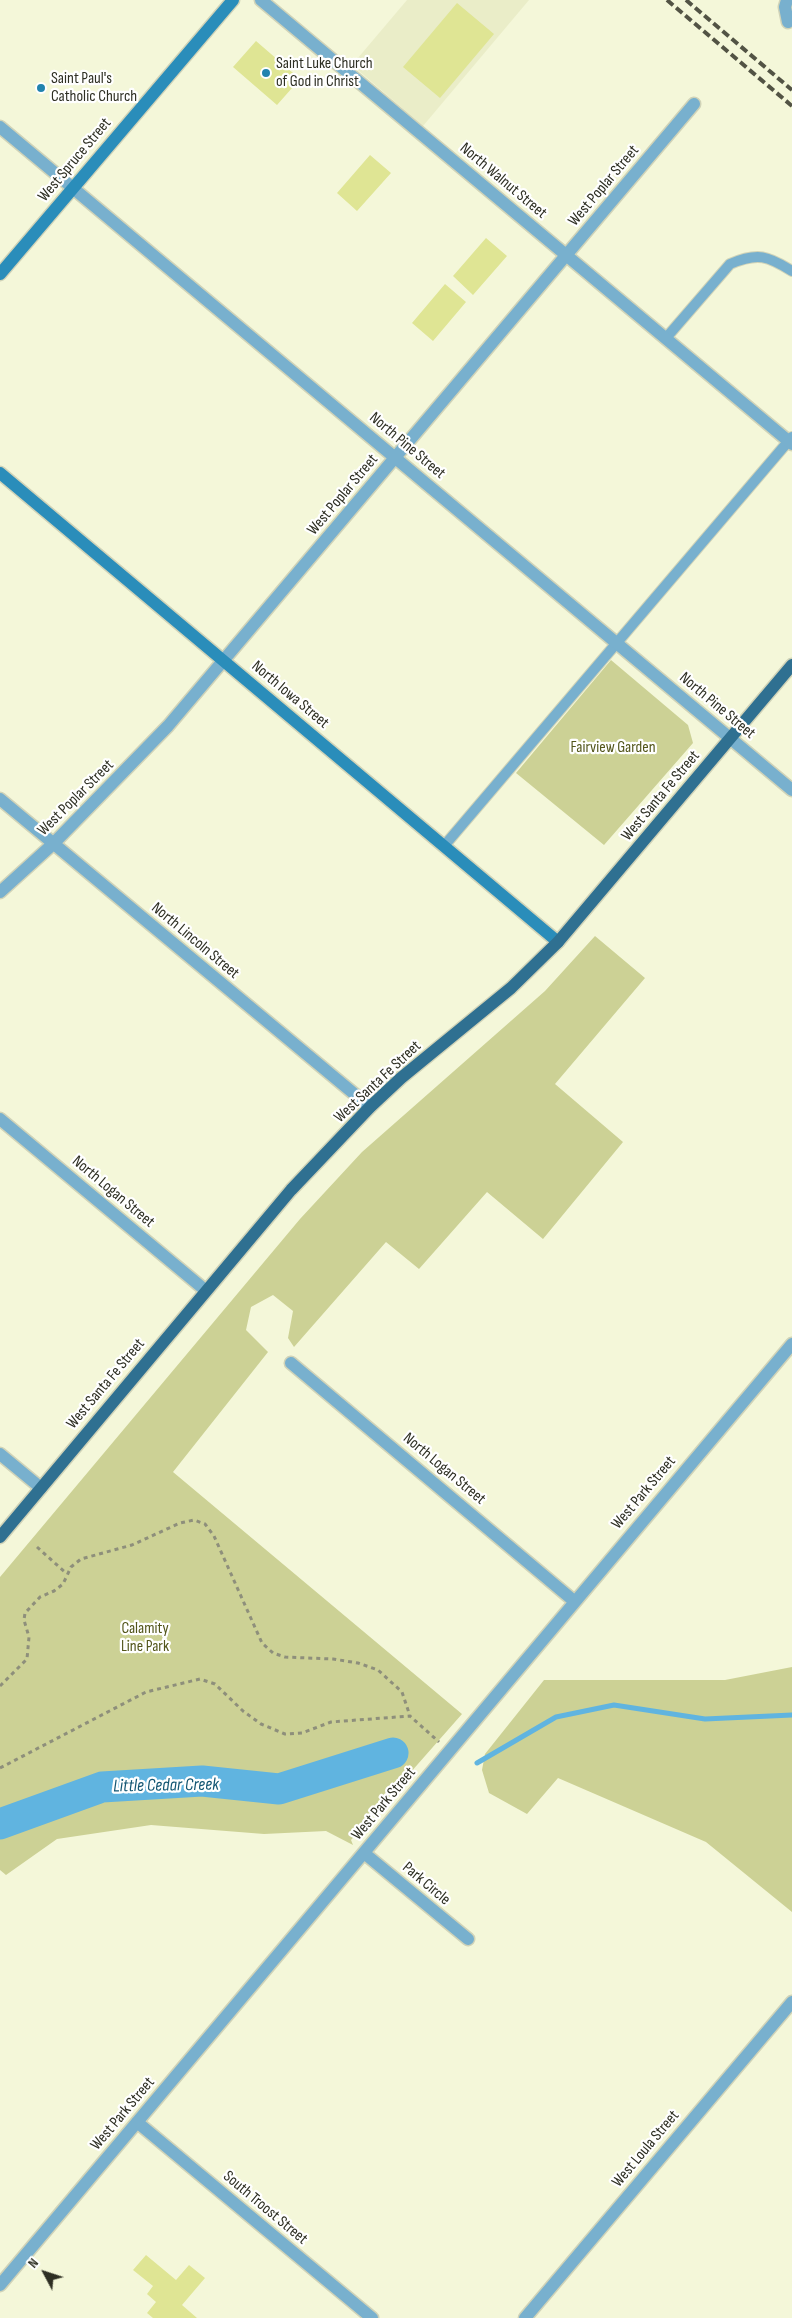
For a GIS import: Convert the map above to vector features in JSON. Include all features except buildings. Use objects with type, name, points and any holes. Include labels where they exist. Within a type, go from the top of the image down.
[{"type":"main road","name":"West Santa Fe Street","points":[[0,1537],[205,1290],[291,1190],[370,1107],[401,1078],[512,988],[558,942],[792,665]]},
{"type":"street","name":"West Spruce Street","points":[[0,274],[233,0]]},
{"type":"street","name":"North Walnut Street","points":[[261,0],[791,441]]},
{"type":"street","points":[[787,0],[784,7],[788,22]]},
{"type":"street","name":"West Poplar Street","points":[[0,892],[53,844],[123,774],[224,661],[694,104]]},
{"type":"street","name":"North Pine Street","points":[[0,127],[792,790]]},
{"type":"street","name":"North Iowa Street","points":[[0,473],[558,942]]},
{"type":"street","name":"North Lincoln Street","points":[[0,799],[370,1107]]},
{"type":"street","name":"North Logan Street","points":[[0,1119],[205,1290]]},
{"type":"street","name":"West Park Street","points":[[0,2284],[792,1344]]},
{"type":"street","name":"North Logan Street","points":[[291,1363],[574,1601]]},
{"type":"street","points":[[0,1454],[41,1488]]},
{"type":"street","name":"Park Circle","points":[[364,1853],[468,1940]]},
{"type":"street","name":"West Loula Street","points":[[525,2318],[792,2002]]},
{"type":"street","name":"South Troost Street","points":[[137,2122],[372,2318]]},
{"type":"lane","points":[[666,338],[730,264],[744,258],[758,256],[772,258],[792,271]]},
{"type":"lane","points":[[444,846],[791,441]]},
{"type":"path","points":[[0,1686],[27,1659],[29,1637],[24,1620],[25,1613],[40,1597],[54,1591],[63,1584],[66,1573],[71,1566],[81,1559],[132,1545],[180,1523],[194,1520],[205,1524],[214,1536],[262,1643],[273,1653],[285,1657],[333,1659],[358,1663],[378,1670],[402,1692],[410,1716],[439,1742]]},
{"type":"path","points":[[37,1547],[66,1573]]},
{"type":"path","points":[[0,1768],[146,1692],[200,1679],[215,1684],[243,1711],[261,1724],[285,1734],[302,1732],[331,1722],[410,1716]]},
{"type":"shaded area","points":[[407,0],[529,0],[423,126],[352,65]]},
{"type":"green space","name":"Fairview Garden","points":[[611,660],[688,725],[693,743],[604,845],[516,773]]},
{"type":"green space","name":"Calamity Line Park","points":[[595,936],[645,978],[555,1084],[623,1142],[543,1239],[487,1192],[419,1269],[386,1242],[294,1347],[288,1338],[293,1311],[273,1295],[251,1307],[246,1330],[268,1352],[173,1472],[462,1714],[351,1840],[353,1845],[326,1831],[264,1834],[151,1825],[57,1839],[6,1875],[0,1870],[0,1577],[300,1219],[362,1152],[545,991]]},
{"type":"green space","points":[[792,1667],[792,1912],[706,1842],[558,1778],[527,1814],[489,1793],[482,1770],[485,1754],[544,1680],[725,1680]]},
{"type":"waterway","name":"Little Cedar Creek","points":[[477,1763],[556,1717],[614,1705],[705,1719],[792,1715]]},
{"type":"waterway","name":"Little Cedar Creek","points":[[0,1824],[102,1787],[202,1781],[279,1789],[393,1753]]},
{"type":"railway","points":[[667,0],[792,106]]},
{"type":"railway","points":[[686,0],[792,90]]},
{"type":"place","name":"Saint Luke Church of God in Christ","points":[[266,73]]},
{"type":"place","name":"Saint Paul's Catholic Church","points":[[41,88]]}]
